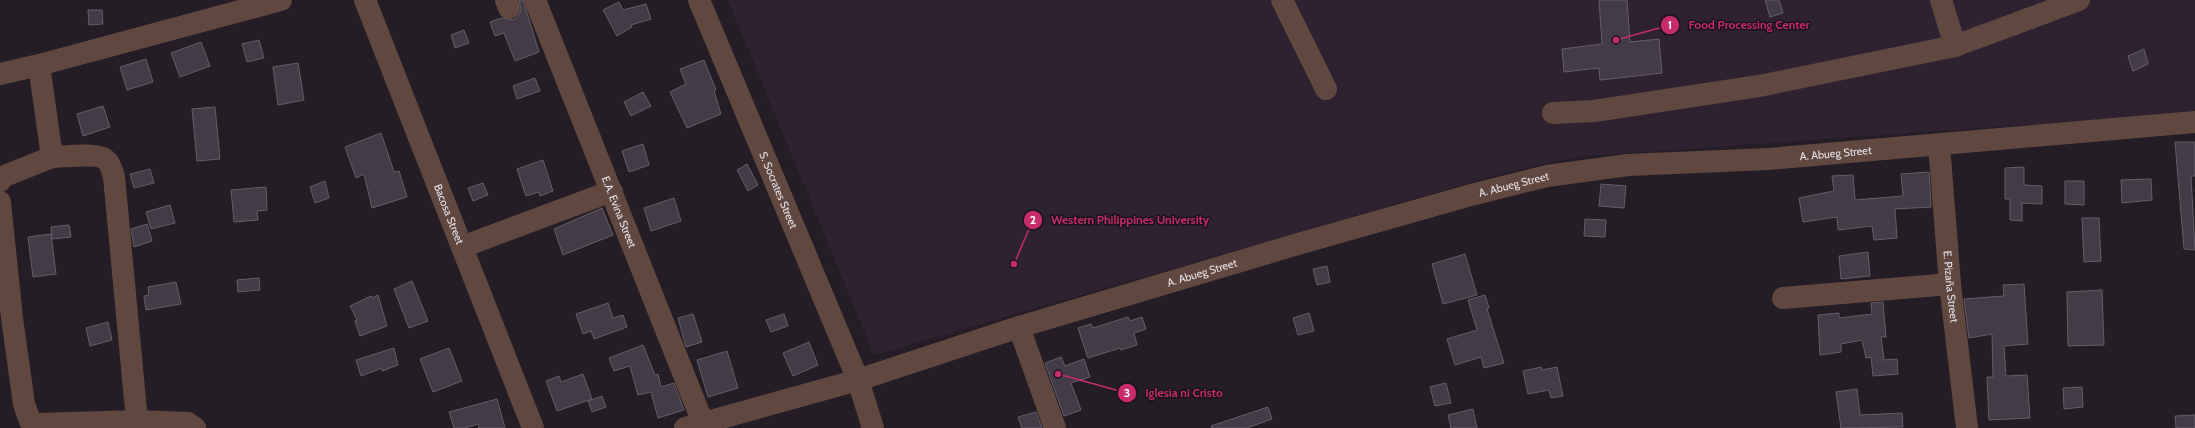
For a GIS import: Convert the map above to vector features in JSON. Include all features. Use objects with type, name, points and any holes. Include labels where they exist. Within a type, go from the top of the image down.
[{"type":"street","points":[[0,74],[207,22],[281,0]]},
{"type":"street","name":"Bacosa Street","points":[[364,0],[532,428]]},
{"type":"street","name":"E.A. Evina Street","points":[[536,0],[612,191],[698,426]]},
{"type":"street","name":"S. Socrates Street","points":[[699,0],[858,380],[873,428]]},
{"type":"street","points":[[1282,0],[1326,89]]},
{"type":"street","points":[[1941,0],[1955,46]]},
{"type":"street","points":[[1553,113],[1594,111],[1759,86],[1955,46],[2079,0]]},
{"type":"street","points":[[39,65],[52,157]]},
{"type":"street","name":"A. Abueg Street","points":[[698,426],[858,380],[1019,327],[1305,242],[1471,195],[1547,176],[1628,165],[1768,159],[2195,122]]},
{"type":"street","name":"E. Pizaña Street","points":[[1939,144],[1950,284],[1967,428]]},
{"type":"street","points":[[0,181],[2,177],[52,157],[97,156],[106,159],[114,177],[137,421]]},
{"type":"street","points":[[462,248],[612,191]]},
{"type":"street","points":[[0,202],[13,326],[24,404],[30,421],[36,424],[137,421],[188,423],[195,428]]},
{"type":"street","points":[[1783,298],[1950,284]]},
{"type":"street","points":[[1019,327],[1055,428]]},
{"type":"shaded area","points":[[728,0],[2195,0],[2195,113],[1575,157],[1507,172],[874,355]]},
{"type":"building","points":[[519,0],[523,0],[539,52],[515,61],[504,33],[495,36],[490,22],[502,18],[513,20],[518,16],[521,10]]},
{"type":"building","points":[[1599,0],[1627,0],[1630,42],[1659,39],[1662,73],[1600,80],[1599,68],[1564,72],[1562,49],[1602,44]]},
{"type":"building","points":[[1765,0],[1779,0],[1783,13],[1770,17]]},
{"type":"building","points":[[619,2],[623,10],[646,4],[651,19],[631,25],[632,27],[617,36],[603,10]]},
{"type":"building","points":[[88,10],[102,10],[103,24],[89,25]]},
{"type":"building","points":[[464,30],[469,43],[455,48],[451,35]]},
{"type":"building","points":[[259,40],[264,58],[247,62],[242,44]]},
{"type":"building","points":[[201,42],[210,66],[180,77],[171,53]]},
{"type":"building","points":[[2144,49],[2148,64],[2133,71],[2128,56]]},
{"type":"building","points":[[146,59],[153,82],[127,90],[120,67]]},
{"type":"building","points":[[704,60],[716,90],[714,91],[721,114],[687,128],[670,92],[686,84],[680,69]]},
{"type":"building","points":[[298,63],[304,100],[278,105],[273,67]]},
{"type":"building","points":[[535,78],[540,91],[517,99],[513,86]]},
{"type":"building","points":[[643,92],[651,106],[631,116],[624,102]]},
{"type":"building","points":[[103,106],[110,127],[83,136],[77,114]]},
{"type":"building","points":[[215,107],[220,159],[197,161],[192,109]]},
{"type":"building","points":[[381,133],[394,172],[399,171],[407,197],[372,208],[364,174],[356,178],[345,147]]},
{"type":"building","points":[[2175,142],[2195,142],[2195,176],[2191,176],[2195,250],[2184,249]]},
{"type":"building","points":[[643,144],[649,165],[629,172],[622,151]]},
{"type":"building","points":[[543,160],[553,191],[540,196],[539,192],[526,196],[517,169]]},
{"type":"building","points":[[747,164],[758,185],[748,191],[737,170]]},
{"type":"building","points":[[2024,167],[2024,185],[2042,186],[2042,204],[2022,203],[2022,221],[2010,220],[2010,199],[2005,199],[2005,168]]},
{"type":"building","points":[[150,169],[154,183],[134,188],[130,174]]},
{"type":"building","points":[[1929,172],[1931,207],[1895,209],[1897,238],[1874,240],[1872,226],[1838,230],[1837,217],[1803,222],[1799,198],[1834,191],[1832,176],[1853,175],[1855,200],[1903,196],[1901,174]]},
{"type":"building","points":[[2151,179],[2152,200],[2122,203],[2121,180]]},
{"type":"building","points":[[325,181],[329,198],[315,203],[310,187]]},
{"type":"building","points":[[2065,181],[2084,181],[2084,205],[2065,204]]},
{"type":"building","points":[[483,183],[488,195],[473,201],[468,188]]},
{"type":"building","points":[[1601,184],[1626,186],[1624,208],[1599,206]]},
{"type":"building","points":[[266,187],[267,210],[257,211],[258,220],[234,222],[231,190]]},
{"type":"building","points":[[674,198],[681,221],[651,231],[644,208]]},
{"type":"building","points":[[170,205],[175,223],[151,229],[146,212]]},
{"type":"building","points":[[602,208],[613,235],[563,255],[554,229]]},
{"type":"building","points":[[2082,218],[2099,218],[2101,261],[2084,262]]},
{"type":"building","points":[[1585,219],[1606,220],[1605,237],[1584,236]]},
{"type":"building","points":[[147,224],[152,241],[134,247],[131,229]]},
{"type":"building","points":[[69,225],[71,237],[52,239],[51,227]]},
{"type":"building","points":[[51,234],[56,274],[33,277],[28,237]]},
{"type":"building","points":[[1868,252],[1870,276],[1841,279],[1839,256]]},
{"type":"building","points":[[1465,254],[1477,295],[1443,304],[1432,264]]},
{"type":"building","points":[[1327,266],[1330,282],[1317,285],[1313,269]]},
{"type":"building","points":[[259,278],[260,290],[238,292],[237,280]]},
{"type":"building","points":[[412,281],[428,321],[409,328],[394,289]]},
{"type":"building","points":[[176,282],[181,304],[146,310],[144,296],[149,295],[148,287]]},
{"type":"building","points":[[2024,284],[2028,344],[2004,346],[2006,376],[2027,375],[2030,418],[1989,420],[1987,377],[1993,377],[1992,334],[1969,338],[1964,299],[2004,296],[2003,285]]},
{"type":"building","points":[[2102,290],[2104,345],[2068,346],[2067,292]]},
{"type":"building","points":[[378,295],[387,326],[360,336],[355,321],[357,320],[350,306],[371,296],[372,298]]},
{"type":"building","points":[[1485,295],[1489,308],[1487,309],[1504,363],[1484,368],[1481,357],[1455,365],[1447,339],[1477,330],[1468,300]]},
{"type":"building","points":[[1883,302],[1886,337],[1881,337],[1884,360],[1897,359],[1898,374],[1873,376],[1871,357],[1866,358],[1862,340],[1841,344],[1841,352],[1820,355],[1818,315],[1839,313],[1839,318],[1872,314],[1871,303]]},
{"type":"building","points":[[608,303],[613,318],[623,315],[627,327],[594,339],[591,331],[583,334],[576,314]]},
{"type":"building","points":[[1309,313],[1314,331],[1298,335],[1293,318]]},
{"type":"building","points":[[693,314],[702,342],[686,347],[678,318]]},
{"type":"building","points":[[784,314],[788,326],[771,332],[766,320]]},
{"type":"building","points":[[1128,317],[1130,321],[1142,317],[1146,329],[1134,333],[1137,345],[1121,350],[1120,348],[1088,358],[1078,328],[1091,324],[1093,328]]},
{"type":"building","points":[[108,322],[112,340],[90,346],[86,328]]},
{"type":"building","points":[[809,342],[818,365],[793,376],[783,353]]},
{"type":"building","points":[[643,345],[655,375],[658,374],[661,387],[674,383],[684,410],[658,418],[651,392],[638,395],[630,366],[614,371],[609,358]]},
{"type":"building","points":[[394,348],[398,365],[382,371],[382,368],[361,376],[356,360]]},
{"type":"building","points":[[449,348],[462,381],[433,392],[420,359]]},
{"type":"building","points":[[727,351],[738,388],[708,397],[697,360]]},
{"type":"building","points":[[1061,357],[1065,366],[1084,359],[1090,377],[1071,383],[1081,410],[1064,416],[1045,363]]},
{"type":"building","points":[[1541,367],[1542,370],[1557,367],[1563,396],[1551,398],[1549,390],[1528,394],[1523,371]]},
{"type":"building","points":[[583,374],[592,399],[557,411],[546,381],[559,376],[561,382]]},
{"type":"building","points":[[1446,383],[1451,403],[1435,406],[1430,387]]},
{"type":"building","points":[[2082,387],[2083,407],[2064,409],[2063,388]]},
{"type":"building","points":[[1857,389],[1860,415],[1902,413],[1903,427],[1841,428],[1836,392]]},
{"type":"building","points":[[602,396],[606,407],[592,412],[588,401]]},
{"type":"building","points":[[497,399],[505,428],[479,428],[478,424],[465,428],[454,428],[449,412]]},
{"type":"building","points":[[1268,407],[1272,419],[1247,428],[1212,428],[1211,426]]},
{"type":"building","points":[[1473,409],[1477,428],[1451,428],[1448,415]]},
{"type":"building","points":[[1036,412],[1042,428],[1022,428],[1018,417]]},
{"type":"building","points":[[2195,415],[2195,428],[2176,428],[2175,416]]},
{"type":"place","name":"Food Processing Center","points":[[1616,40]]},
{"type":"place","name":"Western Philippines University","points":[[1014,264]]},
{"type":"place","name":"Iglesia ni Cristo","points":[[1058,374]]}]
